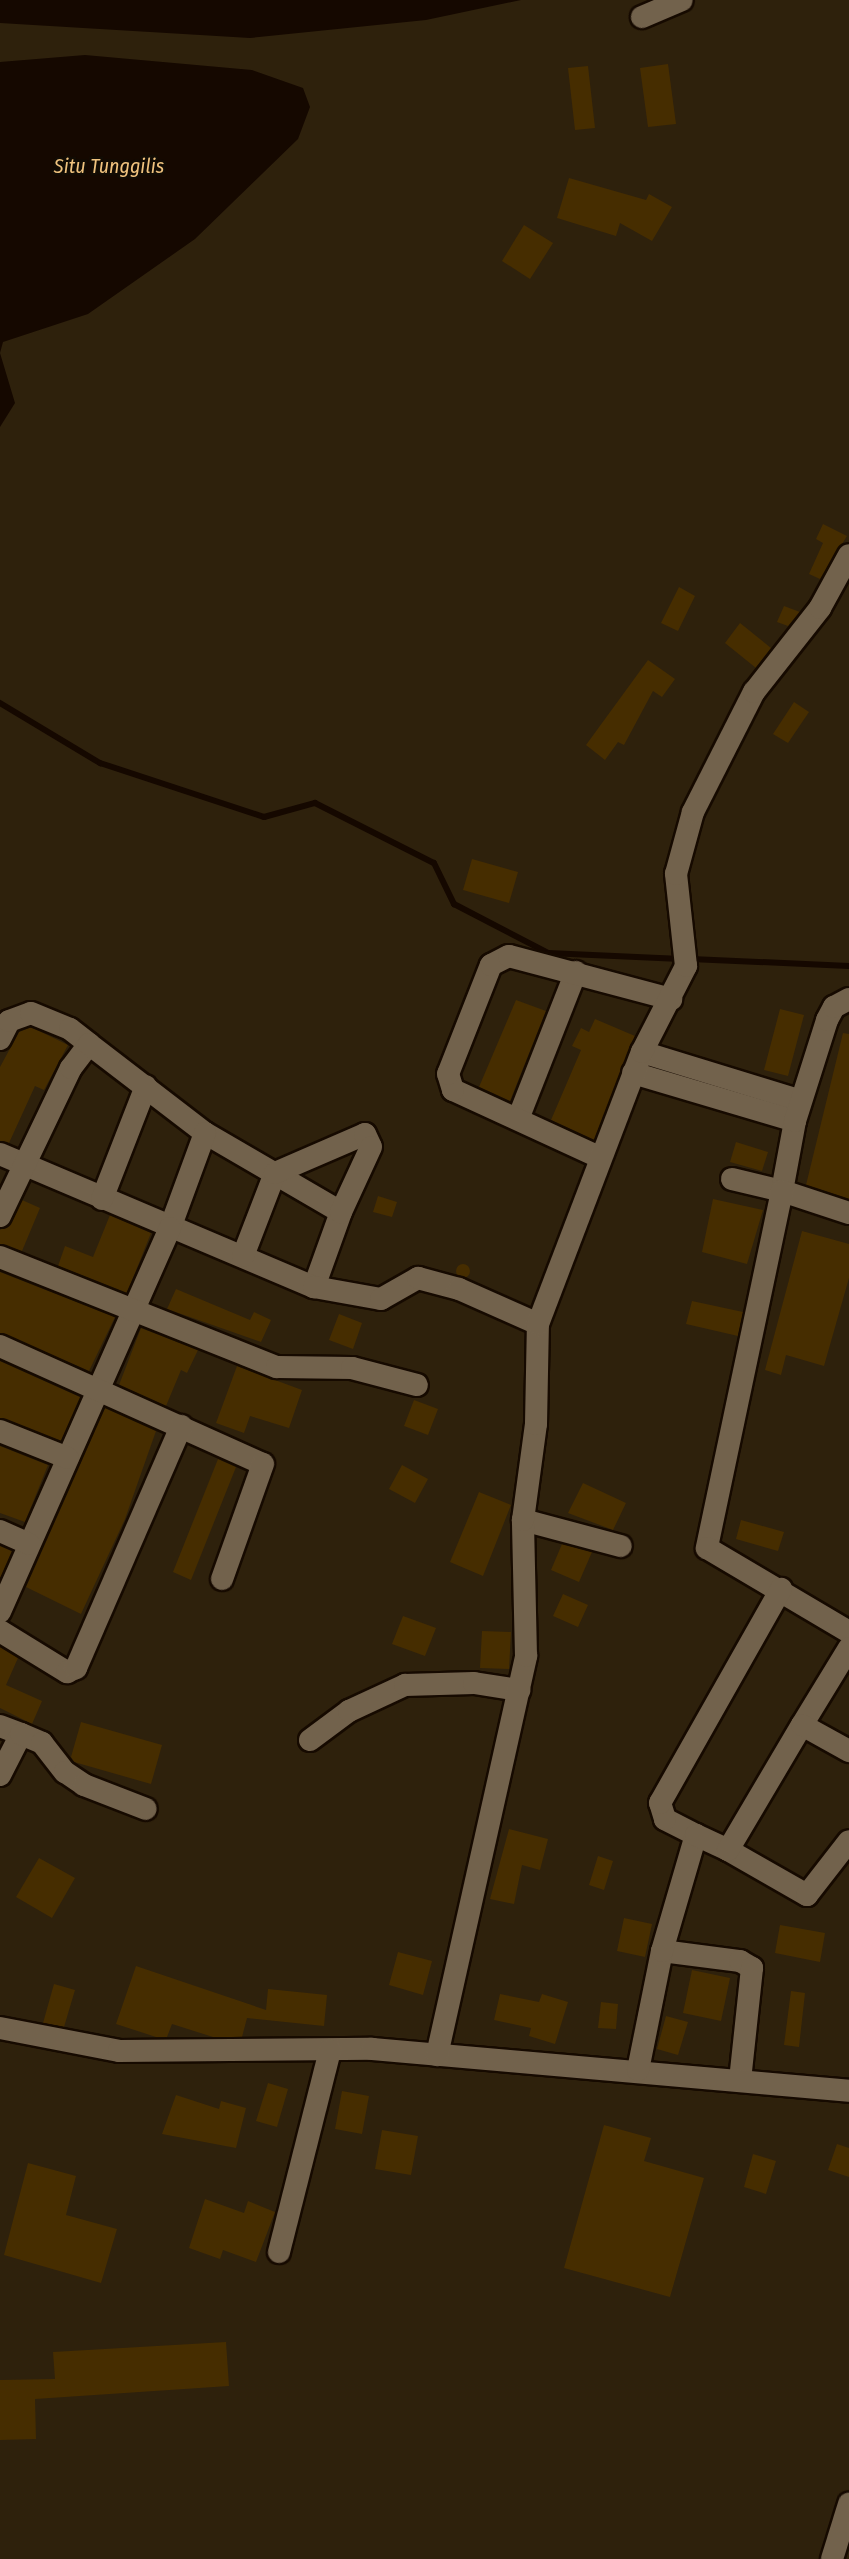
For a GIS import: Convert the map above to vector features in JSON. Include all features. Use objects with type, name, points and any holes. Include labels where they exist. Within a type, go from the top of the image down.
[{"type":"street","points":[[642,17],[682,0]]},
{"type":"street","points":[[437,2055],[526,1656],[523,1520],[536,1424],[538,1324],[599,1157],[633,1073],[686,966],[676,874],[697,803],[754,692],[820,608],[849,555]]},
{"type":"street","points":[[599,1157],[453,1090],[448,1074],[478,998],[499,958],[576,972],[671,999]]},
{"type":"street","points":[[518,1119],[576,972]]},
{"type":"street","points":[[849,999],[834,1007],[827,1020],[798,1111],[707,1548],[781,1589],[849,1632]]},
{"type":"street","points":[[0,1038],[9,1022],[31,1013],[70,1029],[205,1133],[341,1212]]},
{"type":"street","points":[[0,1216],[71,1068],[89,1044]]},
{"type":"street","points":[[642,1052],[798,1111]]},
{"type":"street","points":[[633,1073],[798,1111]]},
{"type":"street","points":[[102,1198],[146,1086]]},
{"type":"street","points":[[0,1612],[170,1228],[205,1133]]},
{"type":"street","points":[[243,1256],[275,1173],[365,1134],[371,1147],[341,1212],[314,1287]]},
{"type":"street","points":[[0,1154],[170,1228],[314,1287],[381,1299],[418,1278],[459,1289],[538,1324]]},
{"type":"street","points":[[732,1179],[782,1191],[849,1213]]},
{"type":"street","points":[[0,1257],[288,1370],[352,1368],[417,1385]]},
{"type":"street","points":[[0,1346],[259,1462],[264,1471],[222,1579]]},
{"type":"street","points":[[0,1631],[67,1672],[76,1668],[182,1426]]},
{"type":"street","points":[[0,1431],[68,1458]]},
{"type":"street","points":[[523,1520],[621,1546]]},
{"type":"street","points":[[0,1532],[29,1544]]},
{"type":"street","points":[[781,1589],[660,1803],[665,1819],[728,1850],[807,1895],[849,1841]]},
{"type":"street","points":[[728,1850],[849,1648]]},
{"type":"street","points":[[310,1740],[349,1711],[405,1685],[474,1683],[519,1690]]},
{"type":"street","points":[[802,1725],[849,1751]]},
{"type":"street","points":[[0,1726],[42,1743],[65,1772],[84,1785],[146,1809]]},
{"type":"street","points":[[0,1775],[21,1734]]},
{"type":"street","points":[[638,2070],[662,1951],[696,1835]]},
{"type":"street","points":[[662,1951],[740,1961],[752,1968],[740,2080]]},
{"type":"street","points":[[0,2028],[119,2051],[330,2050],[437,2055],[638,2070],[849,2091]]},
{"type":"street","points":[[279,2252],[330,2050]]},
{"type":"street","points":[[831,2559],[849,2504]]},
{"type":"water","points":[[0,0],[521,0],[426,20],[250,38],[0,23]]},
{"type":"water","name":"Situ Tunggilis","points":[[85,55],[252,70],[303,88],[310,107],[298,139],[195,239],[88,314],[3,342],[0,353],[0,62]]},
{"type":"water","points":[[0,353],[15,403],[0,427]]},
{"type":"building","points":[[668,64],[676,124],[648,127],[640,68]]},
{"type":"building","points":[[588,66],[595,128],[575,130],[568,68]]},
{"type":"building","points":[[569,178],[646,200],[649,194],[672,207],[652,241],[620,223],[616,236],[557,218]]},
{"type":"building","points":[[524,225],[553,243],[530,279],[502,261]]},
{"type":"building","points":[[823,524],[847,536],[820,579],[809,574],[823,543],[816,539]]},
{"type":"building","points":[[679,587],[695,596],[678,631],[661,623]]},
{"type":"building","points":[[784,606],[800,612],[788,626],[777,622]]},
{"type":"building","points":[[740,623],[771,648],[756,668],[725,643]]},
{"type":"building","points":[[648,660],[675,679],[662,697],[653,691],[624,745],[618,742],[605,760],[586,745]]},
{"type":"building","points":[[794,702],[809,712],[788,743],[773,734]]},
{"type":"building","points":[[472,859],[518,872],[509,903],[463,890]]},
{"type":"building","points":[[516,1000],[546,1011],[510,1101],[479,1087]]},
{"type":"building","points":[[780,1009],[804,1015],[788,1076],[764,1070]]},
{"type":"building","points":[[595,1019],[635,1036],[594,1140],[551,1120],[581,1050],[572,1046],[581,1028],[589,1032]]},
{"type":"building","points":[[31,1027],[68,1045],[44,1090],[35,1086],[9,1143],[0,1141],[0,1067],[19,1032]]},
{"type":"building","points":[[843,1033],[849,1034],[849,1199],[806,1185]]},
{"type":"building","points":[[736,1142],[768,1152],[762,1171],[730,1162]]},
{"type":"building","points":[[378,1196],[397,1202],[392,1217],[373,1212]]},
{"type":"building","points":[[713,1199],[763,1210],[747,1264],[702,1252]]},
{"type":"building","points":[[22,1200],[40,1208],[22,1251],[0,1244],[0,1230],[12,1222]]},
{"type":"building","points":[[110,1215],[151,1233],[127,1293],[58,1266],[65,1246],[93,1257]]},
{"type":"building","points":[[802,1231],[849,1244],[849,1278],[824,1366],[786,1355],[781,1375],[765,1370]]},
{"type":"building","points":[[460,1264],[466,1264],[470,1271],[466,1278],[460,1278],[456,1274],[456,1268]]},
{"type":"building","points":[[0,1272],[115,1317],[89,1371],[0,1333]]},
{"type":"building","points":[[176,1289],[250,1320],[254,1312],[271,1320],[261,1342],[167,1309]]},
{"type":"building","points":[[692,1301],[743,1312],[738,1336],[686,1324]]},
{"type":"building","points":[[339,1314],[362,1323],[353,1349],[329,1340]]},
{"type":"building","points":[[141,1328],[198,1350],[187,1373],[181,1370],[166,1406],[119,1385]]},
{"type":"building","points":[[0,1361],[80,1397],[61,1441],[0,1418]]},
{"type":"building","points":[[237,1366],[302,1390],[289,1428],[250,1416],[244,1433],[216,1423]]},
{"type":"building","points":[[414,1400],[438,1409],[428,1435],[404,1426]]},
{"type":"building","points":[[105,1408],[156,1431],[125,1519],[81,1614],[26,1587]]},
{"type":"building","points":[[0,1446],[48,1465],[25,1522],[0,1513]]},
{"type":"building","points":[[218,1459],[236,1467],[191,1580],[173,1572]]},
{"type":"building","points":[[402,1465],[428,1479],[415,1503],[389,1489]]},
{"type":"building","points":[[583,1483],[626,1503],[613,1530],[568,1513]]},
{"type":"building","points":[[479,1492],[511,1505],[483,1576],[450,1562]]},
{"type":"building","points":[[741,1520],[784,1532],[778,1551],[736,1539]]},
{"type":"building","points":[[562,1544],[592,1552],[579,1582],[551,1570]]},
{"type":"building","points":[[0,1546],[12,1551],[1,1577],[0,1577]]},
{"type":"building","points":[[563,1594],[588,1605],[578,1627],[553,1616]]},
{"type":"building","points":[[403,1616],[436,1628],[425,1656],[392,1644]]},
{"type":"building","points":[[482,1631],[511,1632],[509,1669],[480,1668]]},
{"type":"building","points":[[0,1647],[18,1658],[6,1685],[42,1701],[32,1724],[0,1708]]},
{"type":"building","points":[[81,1722],[162,1745],[151,1784],[74,1762],[71,1757]]},
{"type":"building","points":[[509,1829],[548,1839],[540,1870],[522,1865],[514,1904],[490,1899]]},
{"type":"building","points":[[598,1856],[613,1861],[604,1890],[589,1885]]},
{"type":"building","points":[[39,1858],[75,1878],[52,1918],[16,1897]]},
{"type":"building","points":[[624,1918],[652,1924],[645,1957],[617,1951]]},
{"type":"building","points":[[780,1925],[825,1933],[820,1962],[775,1953]]},
{"type":"building","points":[[398,1952],[432,1961],[423,1995],[389,1985]]},
{"type":"building","points":[[136,1966],[266,2010],[268,1989],[327,1995],[324,2026],[247,2018],[242,2037],[213,2037],[172,2024],[167,2037],[156,2037],[116,2024]]},
{"type":"building","points":[[692,1970],[730,1978],[721,2021],[683,2013]]},
{"type":"building","points":[[54,1984],[75,1990],[64,2027],[43,2023]]},
{"type":"building","points":[[791,1991],[805,1993],[799,2047],[784,2045]]},
{"type":"building","points":[[500,1994],[539,2002],[542,1994],[568,2002],[555,2044],[529,2036],[531,2028],[494,2020]]},
{"type":"building","points":[[601,2002],[618,2004],[616,2029],[598,2028]]},
{"type":"building","points":[[666,2016],[688,2022],[678,2055],[657,2049]]},
{"type":"building","points":[[268,2083],[288,2089],[277,2127],[256,2121]]},
{"type":"building","points":[[342,2091],[369,2096],[362,2134],[335,2129]]},
{"type":"building","points":[[176,2095],[219,2109],[221,2101],[246,2108],[236,2148],[162,2134]]},
{"type":"building","points":[[604,2125],[651,2138],[644,2161],[704,2178],[670,2297],[564,2268]]},
{"type":"building","points":[[382,2130],[418,2136],[411,2175],[375,2169]]},
{"type":"building","points":[[837,2144],[849,2148],[849,2177],[828,2170]]},
{"type":"building","points":[[753,2154],[776,2161],[766,2194],[744,2187]]},
{"type":"building","points":[[28,2163],[76,2176],[66,2215],[117,2229],[101,2283],[4,2255]]},
{"type":"building","points":[[205,2199],[244,2213],[248,2201],[275,2212],[256,2262],[223,2250],[220,2259],[189,2248]]},
{"type":"building","points":[[226,2342],[229,2386],[35,2399],[36,2439],[0,2440],[0,2380],[55,2379],[53,2352]]},
{"type":"waterway","points":[[0,703],[100,763],[264,817],[315,803],[434,863],[454,904],[548,953],[681,959]]},
{"type":"waterway","points":[[691,959],[849,966]]}]
